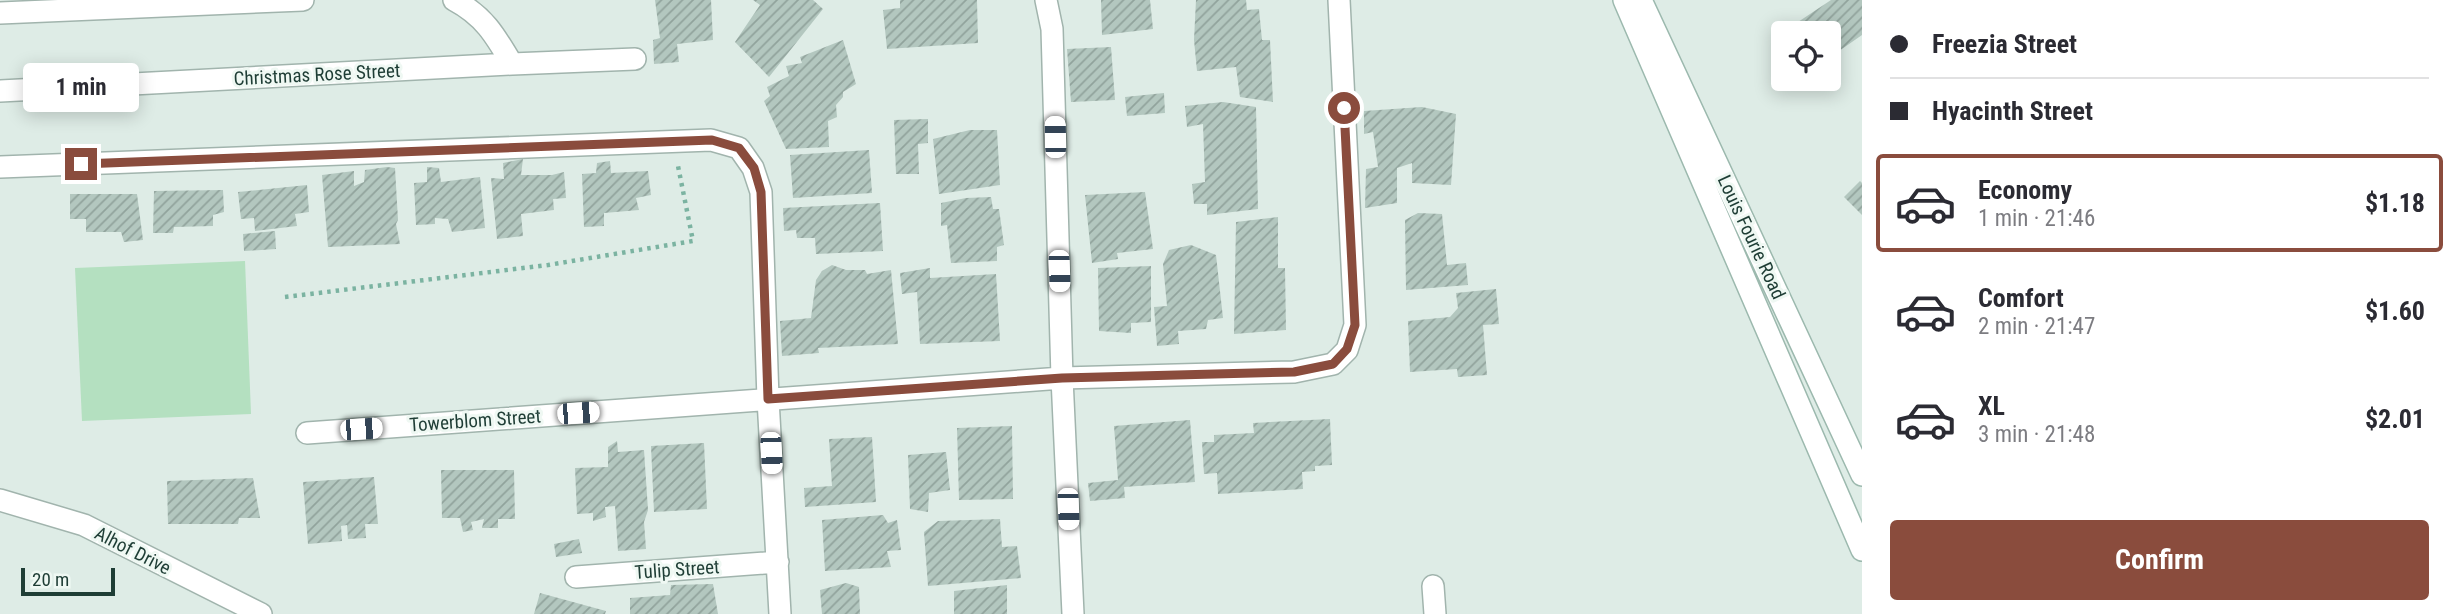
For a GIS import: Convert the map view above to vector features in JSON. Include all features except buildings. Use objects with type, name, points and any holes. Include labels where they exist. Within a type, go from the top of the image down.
[{"type":"street","points":[[0,13],[303,0]]},
{"type":"street","points":[[454,0],[471,9],[490,27],[512,64]]},
{"type":"street","points":[[1046,0],[1052,29],[1062,378],[1073,614]]},
{"type":"street","name":"Towerblom Street","points":[[307,433],[1062,378],[1294,372],[1333,364],[1347,349],[1355,325],[1339,0]]},
{"type":"street","points":[[1624,0],[1862,550]]},
{"type":"street","name":"Louis Fourie Road","points":[[1642,0],[1862,475]]},
{"type":"street","name":"Christmas Rose Street","points":[[0,91],[635,59]]},
{"type":"street","points":[[0,167],[673,141],[712,140],[739,148],[754,168],[761,192],[768,399],[780,614]]},
{"type":"street","name":"Alhof Drive","points":[[0,500],[84,525],[258,614]]},
{"type":"street","name":"Tulip Street","points":[[576,577],[778,562]]},
{"type":"street","points":[[1433,586],[1435,614]]},
{"type":"path","points":[[285,297],[548,265],[693,241],[673,141]]},
{"type":"green space","points":[[245,261],[251,414],[82,421],[75,268]]},
{"type":"route","points":[[81,164],[712,140],[739,148],[754,168],[761,192],[768,399],[1062,378],[1294,372],[1333,364],[1347,349],[1355,325],[1344,108]]}]
